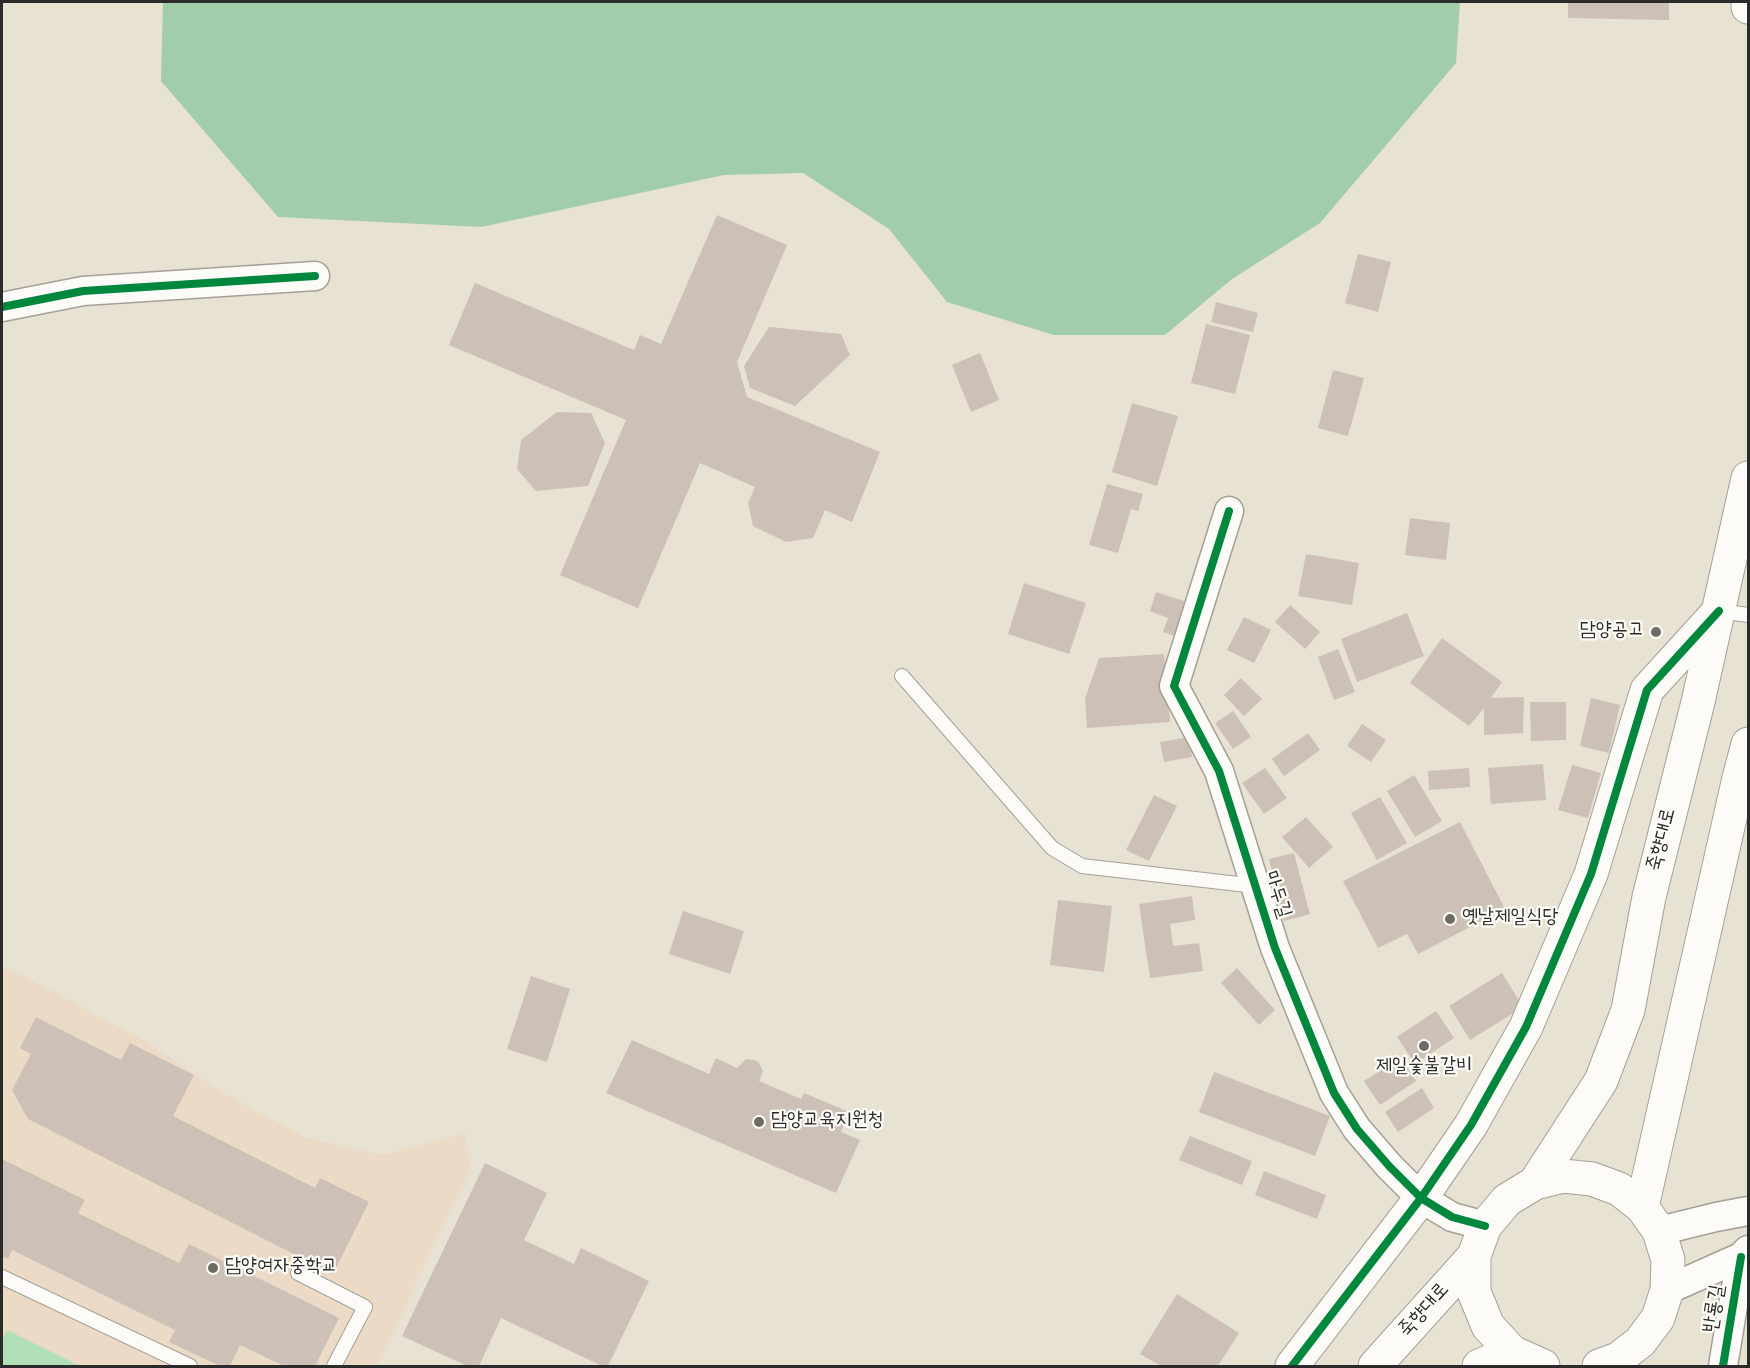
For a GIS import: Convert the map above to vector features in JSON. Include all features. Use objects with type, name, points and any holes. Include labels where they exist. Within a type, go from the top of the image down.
[{"type":"main road","points":[[1748,2],[1749,7]]},
{"type":"main road","name":"죽향대로","points":[[1535,1183],[1601,1081],[1628,1010],[1649,897],[1698,702],[1734,613],[1749,478]]},
{"type":"main road","points":[[1292,1366],[1421,1198],[1471,1125],[1526,1027],[1591,874],[1647,690],[1734,613]]},
{"type":"main road","points":[[1650,1219],[1739,778],[1749,744]]},
{"type":"main road","points":[[1543,1366],[1512,1352],[1488,1326],[1474,1292],[1474,1256],[1485,1226],[1507,1200],[1535,1183],[1563,1176],[1592,1179],[1619,1189],[1650,1219],[1668,1260],[1667,1290],[1658,1318],[1640,1342],[1618,1359],[1599,1366]]},
{"type":"main road","name":"죽향대로","points":[[1376,1366],[1474,1256]]},
{"type":"main road","points":[[1479,1366],[1512,1352]]},
{"type":"street","points":[[2,307],[83,291],[315,276]]},
{"type":"street","name":"마두길","points":[[1228,511],[1174,687],[1219,771],[1275,948],[1334,1093],[1357,1129],[1421,1198],[1452,1218],[1485,1226]]},
{"type":"street","points":[[1650,1219],[1716,1217],[1749,1211]]},
{"type":"street","points":[[1667,1290],[1745,1254]]},
{"type":"street","name":"반룡길","points":[[1723,1366],[1745,1254]]},
{"type":"lane","points":[[902,676],[1052,848],[1082,866],[1256,886]]},
{"type":"lane","points":[[298,1273],[365,1307],[334,1366]]},
{"type":"lane","points":[[2,1277],[190,1366]]},
{"type":"shaded area","name":"담양여자중학교","points":[[2,968],[20,974],[147,1042],[227,1095],[307,1138],[383,1155],[465,1133],[470,1170],[377,1366],[2,1366]]},
{"type":"green space","points":[[163,2],[1460,2],[1456,63],[1320,223],[1232,279],[1165,335],[1054,335],[947,302],[889,229],[803,173],[724,175],[481,227],[278,217],[161,81]]},
{"type":"green space","points":[[7,1330],[80,1366],[2,1366],[2,1341]]},
{"type":"building","points":[[1568,2],[1669,2],[1669,20],[1568,18]]},
{"type":"building","points":[[717,215],[787,245],[737,362],[747,397],[880,452],[852,522],[825,510],[813,538],[786,542],[753,526],[748,503],[755,487],[700,463],[638,608],[560,575],[626,420],[449,345],[475,283],[634,350],[640,335],[661,344]]},
{"type":"building","points":[[1358,254],[1391,262],[1378,312],[1345,303]]},
{"type":"building","points":[[1216,302],[1258,313],[1253,332],[1211,322]]},
{"type":"building","points":[[1206,324],[1250,335],[1235,394],[1191,383]]},
{"type":"building","points":[[769,327],[841,334],[850,355],[795,406],[750,388],[744,366]]},
{"type":"building","points":[[980,353],[999,400],[971,412],[952,365]]},
{"type":"building","points":[[1333,370],[1364,378],[1348,436],[1318,428]]},
{"type":"building","points":[[1132,403],[1178,416],[1157,486],[1112,472]]},
{"type":"building","points":[[557,412],[591,413],[605,443],[588,486],[536,491],[517,469],[521,440]]},
{"type":"building","points":[[1107,484],[1143,494],[1138,511],[1131,509],[1118,553],[1089,545]]},
{"type":"building","points":[[1410,518],[1450,523],[1446,560],[1405,555]]},
{"type":"building","points":[[1306,554],[1359,563],[1352,605],[1298,596]]},
{"type":"building","points":[[1024,583],[1086,603],[1069,654],[1008,634]]},
{"type":"building","points":[[1156,592],[1193,604],[1182,638],[1163,632],[1168,618],[1150,611]]},
{"type":"building","points":[[1290,605],[1320,632],[1305,649],[1275,622]]},
{"type":"building","points":[[1407,613],[1424,656],[1357,682],[1341,639]]},
{"type":"building","points":[[1244,617],[1271,630],[1254,663],[1227,650]]},
{"type":"building","points":[[1442,638],[1502,682],[1491,698],[1524,697],[1523,733],[1484,735],[1484,708],[1469,726],[1410,683]]},
{"type":"building","points":[[1338,649],[1355,692],[1334,700],[1318,657]]},
{"type":"building","points":[[1164,654],[1170,722],[1087,728],[1085,699],[1099,658]]},
{"type":"building","points":[[1241,678],[1262,699],[1244,716],[1224,695]]},
{"type":"building","points":[[1591,698],[1620,705],[1609,753],[1580,746]]},
{"type":"building","points":[[1530,702],[1566,702],[1566,740],[1531,741]]},
{"type":"building","points":[[1233,711],[1251,737],[1233,749],[1215,723]]},
{"type":"building","points":[[1362,724],[1386,740],[1371,762],[1347,746]]},
{"type":"building","points":[[1308,733],[1320,750],[1284,776],[1272,759]]},
{"type":"building","points":[[1189,737],[1192,757],[1164,762],[1160,742]]},
{"type":"building","points":[[1543,764],[1546,800],[1491,804],[1488,768]]},
{"type":"building","points":[[1572,765],[1601,773],[1588,818],[1558,810]]},
{"type":"building","points":[[1265,768],[1287,798],[1264,814],[1242,783]]},
{"type":"building","points":[[1469,768],[1470,787],[1429,790],[1428,771]]},
{"type":"building","points":[[1414,775],[1442,821],[1415,837],[1387,791]]},
{"type":"building","points":[[1154,795],[1177,806],[1149,861],[1126,850]]},
{"type":"building","points":[[1380,797],[1407,843],[1377,860],[1351,813]]},
{"type":"building","points":[[1306,817],[1333,847],[1309,868],[1282,837]]},
{"type":"building","points":[[1460,822],[1505,909],[1418,954],[1407,934],[1378,948],[1343,881]]},
{"type":"building","points":[[1294,853],[1310,914],[1284,921],[1269,859]]},
{"type":"building","points":[[1192,896],[1195,920],[1170,924],[1173,946],[1199,943],[1203,971],[1150,978],[1139,904]]},
{"type":"building","points":[[1058,900],[1112,906],[1104,972],[1050,965]]},
{"type":"building","points":[[683,911],[744,931],[730,974],[669,954]]},
{"type":"building","points":[[1237,968],[1275,1010],[1259,1025],[1221,983]]},
{"type":"building","points":[[1502,973],[1523,1007],[1470,1040],[1449,1006]]},
{"type":"building","points":[[531,976],[570,989],[547,1062],[507,1049]]},
{"type":"building","points":[[1436,1011],[1454,1038],[1415,1064],[1397,1037]]},
{"type":"building","points":[[36,1017],[121,1060],[130,1043],[194,1075],[173,1116],[315,1188],[320,1178],[369,1202],[333,1274],[28,1119],[12,1090],[31,1054],[20,1048]]},
{"type":"building","name":"담양교육지원청","points":[[632,1040],[709,1074],[716,1058],[737,1068],[746,1059],[755,1060],[763,1071],[759,1081],[801,1099],[804,1093],[849,1112],[841,1132],[860,1140],[836,1193],[606,1093]]},
{"type":"building","points":[[1401,1058],[1416,1081],[1380,1105],[1364,1081]]},
{"type":"building","points":[[1214,1072],[1330,1116],[1315,1156],[1199,1112]]},
{"type":"building","points":[[1422,1088],[1434,1108],[1398,1132],[1385,1112]]},
{"type":"building","points":[[1190,1136],[1252,1161],[1242,1185],[1179,1160]]},
{"type":"building","points":[[2,1159],[85,1200],[78,1213],[179,1263],[189,1244],[339,1318],[315,1366],[284,1366],[240,1345],[230,1366],[220,1366],[169,1342],[175,1330],[12,1250],[8,1259],[2,1256]]},
{"type":"building","points":[[485,1163],[547,1193],[524,1240],[574,1264],[581,1248],[649,1281],[608,1366],[602,1366],[501,1318],[479,1366],[467,1366],[402,1336]]},
{"type":"building","points":[[1264,1171],[1326,1195],[1317,1219],[1255,1195]]},
{"type":"building","points":[[1177,1294],[1239,1333],[1218,1366],[1161,1366],[1140,1354]]},
{"type":"cycle path","points":[[2,307],[83,291],[315,276]]},
{"type":"cycle path","points":[[1229,511],[1174,686],[1219,771],[1275,948],[1334,1093],[1357,1129],[1421,1198],[1452,1217],[1485,1226]]},
{"type":"cycle path","points":[[1292,1366],[1421,1198],[1471,1125],[1526,1027],[1591,874],[1647,690],[1719,611]]},
{"type":"cycle path","points":[[1723,1366],[1741,1257]]},
{"type":"place","name":"담양공고","points":[[1656,632]]},
{"type":"place","name":"옛날제일식당","points":[[1450,919]]},
{"type":"place","name":"제일숯불갈비","points":[[1424,1046]]},
{"type":"place","name":"담양교육지원청","points":[[759,1122]]},
{"type":"place","name":"담양여자중학교","points":[[213,1268]]}]
